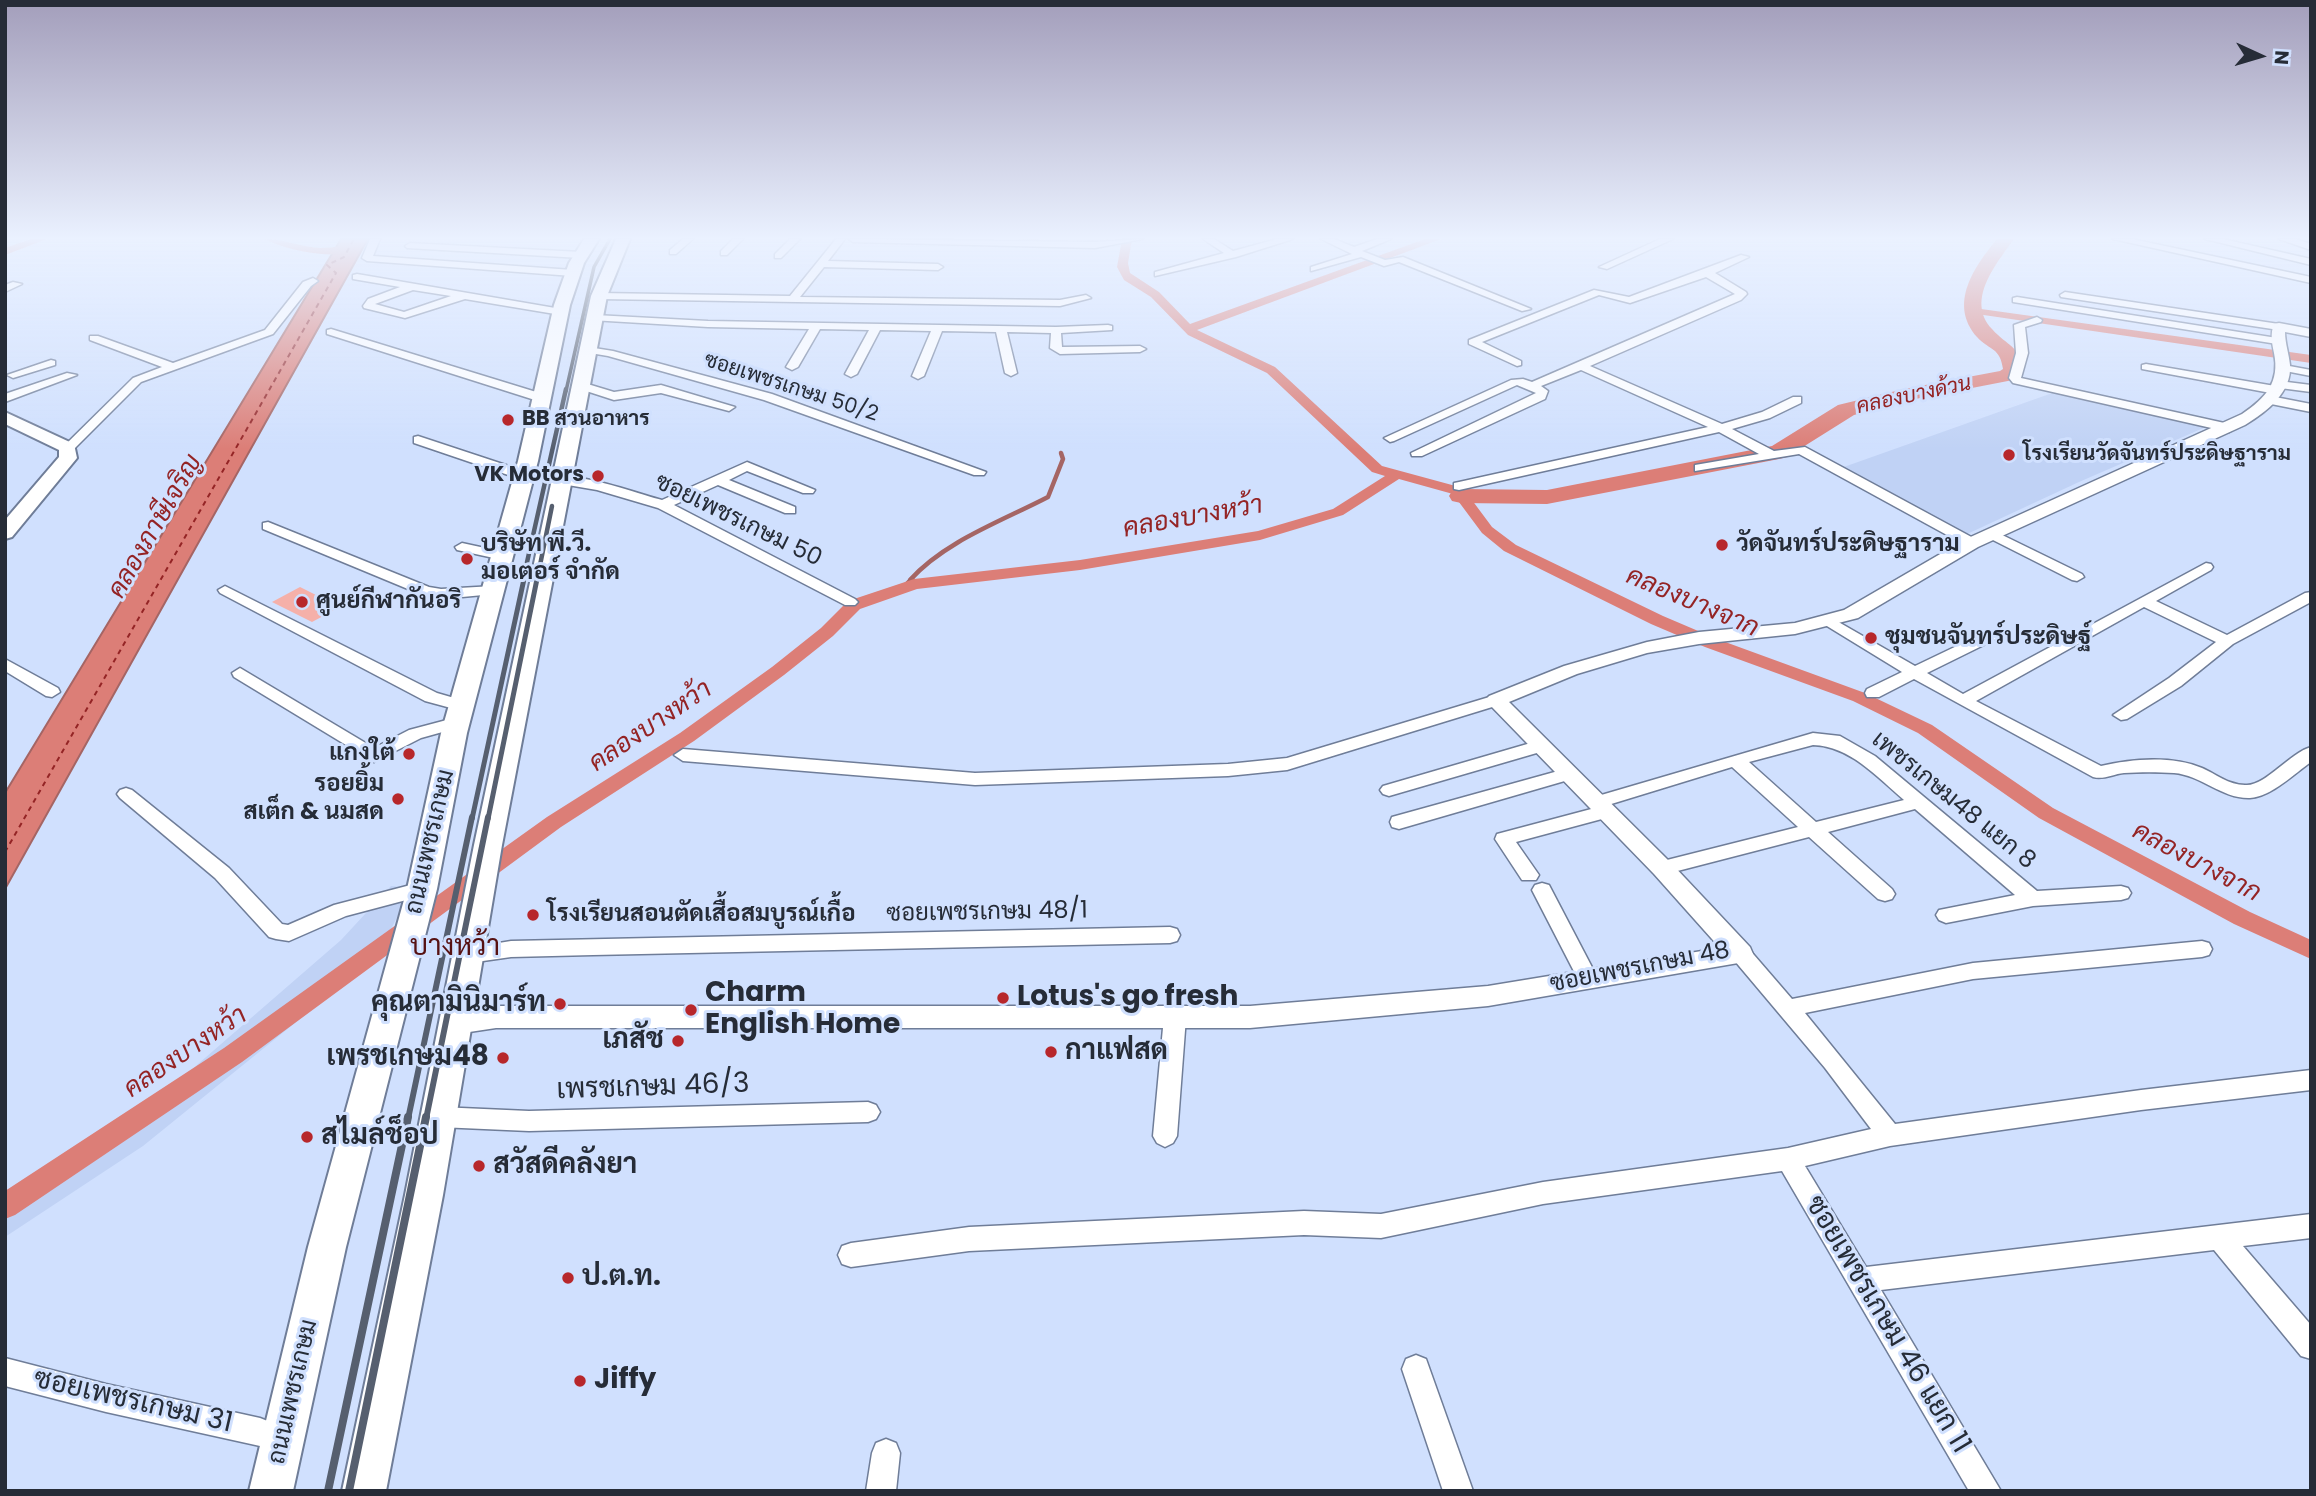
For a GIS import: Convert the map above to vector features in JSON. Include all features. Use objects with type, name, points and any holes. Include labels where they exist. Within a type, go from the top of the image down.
[{"type":"main road","name":"ถนนเพชรเกษม","points":[[271,1491],[327,1247],[422,889],[460,714],[525,476],[562,309]]},
{"type":"main road","points":[[364,1491],[439,1117],[488,845],[597,309]]},
{"type":"main road","points":[[5,417],[68,448],[68,458],[5,533]]},
{"type":"main road","points":[[515,510],[514,514],[523,517],[556,504]]},
{"type":"main road","points":[[505,546],[530,527],[551,532]]},
{"type":"street","points":[[68,448],[132,384],[270,332],[289,309]]},
{"type":"street","points":[[380,309],[405,315],[424,309]]},
{"type":"street","points":[[543,309],[561,312]]},
{"type":"street","points":[[1517,363],[1473,342],[1556,309]]},
{"type":"street","points":[[1532,386],[1709,309]]},
{"type":"street","points":[[2052,309],[2311,373]]},
{"type":"street","points":[[2139,309],[2278,365],[2311,390]]},
{"type":"street","points":[[595,318],[708,324],[1056,330],[1108,328]]},
{"type":"street","points":[[2037,320],[2019,325],[2023,345],[2015,379],[2017,381],[2229,428]]},
{"type":"street","points":[[792,367],[816,326]]},
{"type":"street","points":[[851,373],[876,327]]},
{"type":"street","points":[[918,376],[938,328]]},
{"type":"street","points":[[1001,329],[1012,373]]},
{"type":"street","points":[[1056,330],[1056,348],[1060,351],[1140,349]]},
{"type":"street","points":[[331,332],[542,398]]},
{"type":"street","points":[[683,755],[966,779],[1228,770],[1287,764],[1496,700],[1538,681],[1602,658],[1644,647],[1702,637],[1799,630],[1830,623],[1932,569],[1972,543],[2229,428],[2278,365],[2311,333]]},
{"type":"street","points":[[94,338],[173,367]]},
{"type":"street","name":"ซอยเพชรเกษม 50/2","points":[[588,350],[768,397],[979,472]]},
{"type":"street","points":[[13,375],[51,363]]},
{"type":"street","points":[[2146,367],[2278,365]]},
{"type":"street","points":[[2278,365],[2311,408]]},
{"type":"street","points":[[1581,366],[1764,450]]},
{"type":"street","points":[[5,398],[71,376]]},
{"type":"street","points":[[1390,438],[1509,384],[1518,382],[1543,393],[1417,453]]},
{"type":"street","points":[[581,386],[614,396],[661,389],[729,407]]},
{"type":"street","points":[[1459,486],[1722,429],[1766,415],[1797,400]]},
{"type":"street","points":[[418,440],[525,476]]},
{"type":"street","points":[[1700,468],[1764,450],[1795,449],[1807,452],[1972,543]]},
{"type":"street","points":[[663,505],[747,466],[808,490]]},
{"type":"street","points":[[716,479],[790,510]]},
{"type":"street","name":"ซอยเพชรเกษม 50","points":[[561,480],[599,486],[663,505],[850,602]]},
{"type":"street","points":[[268,526],[425,591],[441,594],[494,590]]},
{"type":"street","points":[[1992,534],[2077,577]]},
{"type":"street","points":[[462,547],[505,546]]},
{"type":"street","points":[[1964,701],[2206,567]]},
{"type":"street","points":[[225,590],[460,714]]},
{"type":"street","points":[[2121,715],[2175,682],[2227,642],[2310,596]]},
{"type":"street","points":[[2144,601],[2227,642]]},
{"type":"street","points":[[1830,623],[1964,701],[2099,773],[2122,767],[2175,767],[2194,771],[2230,789],[2250,792],[2265,785],[2311,753]]},
{"type":"street","points":[[1873,693],[1992,635]]},
{"type":"street","points":[[5,664],[52,692]]},
{"type":"street","points":[[240,673],[374,756],[460,714]]},
{"type":"street","name":"ซอยเพชรเกษม 48","points":[[1496,700],[1662,868],[1741,954]]},
{"type":"street","name":"เพชรเกษม48 แยก 8","points":[[1588,979],[1535,883],[1504,839],[1813,739],[1834,740],[1869,760],[2033,899]]},
{"type":"street","points":[[1389,790],[1541,746]]},
{"type":"street","points":[[1737,762],[1885,894]]},
{"type":"street","points":[[1399,822],[1569,774]]},
{"type":"street","points":[[126,794],[222,873],[276,931],[282,933],[289,933],[341,910],[422,889]]},
{"type":"street","points":[[1662,868],[1919,802]]},
{"type":"street","points":[[1946,915],[2033,899],[2121,893]]},
{"type":"street","name":"ซอยเพชรเกษม 48/1","points":[[469,955],[511,949],[744,942],[923,942],[1170,935]]},
{"type":"street","points":[[1788,1008],[1973,971],[2202,949]]},
{"type":"street","points":[[1741,954],[1890,1135]]},
{"type":"street","name":"ซอยเพชรเกษม 48","points":[[456,1023],[496,1017],[1250,1017],[1488,996],[1741,954]]},
{"type":"street","points":[[1165,1136],[1175,1017]]},
{"type":"street","points":[[851,1255],[969,1238],[1304,1223],[1381,1227],[1543,1193],[1788,1159],[1890,1135],[1986,1124],[2141,1100],[2311,1080]]},
{"type":"street","name":"เพรชเกษม 46/3","points":[[439,1117],[530,1121],[868,1111]]},
{"type":"street","name":"ซอยเพชรเกษม 46 แยก 11","points":[[1788,1159],[1986,1491]]},
{"type":"street","points":[[1860,1280],[2311,1226]]},
{"type":"street","points":[[2219,1237],[2311,1346]]},
{"type":"street","points":[[1416,1369],[1458,1491]]},
{"type":"street","name":"ซอยเพชรเกษม 31","points":[[5,1371],[106,1398],[260,1432]]},
{"type":"street","points":[[881,1491],[886,1453]]},
{"type":"shaded area","points":[[299,309],[329,309],[5,889],[5,793]]},
{"type":"shaded area","name":"โรงเรียนวัดจันทร์ประดิษฐาราม","points":[[2055,392],[2215,423],[1965,535],[1841,468]]},
{"type":"shaded area","points":[[300,587],[340,607],[312,622],[272,602]]},
{"type":"shaded area","points":[[391,886],[412,888],[389,933],[311,1010],[143,1146],[5,1237],[5,1214],[113,1147],[198,1064],[341,940]]},
{"type":"waterway","name":"คลองบางจาก","points":[[1168,309],[1188,329]]},
{"type":"waterway","points":[[1188,329],[1244,309]]},
{"type":"waterway","name":"คลองบางด้วน","points":[[1461,496],[1547,497],[1779,452],[1846,410],[1904,395],[2006,376],[2014,372],[2009,354],[1985,334],[1974,309]]},
{"type":"waterway","points":[[1974,311],[2311,359]]},
{"type":"waterway","name":"คลองบางจาก","points":[[1188,329],[1271,370],[1377,469],[1397,474]]},
{"type":"waterway","points":[[910,580],[924,566],[957,543],[1048,497],[1063,459],[1061,453]]},
{"type":"waterway","name":"คลองบางหว้า","points":[[5,1206],[233,1055],[554,822],[687,737],[778,671],[827,632],[854,605],[914,584],[1080,565],[1260,535],[1338,512],[1397,474]]},
{"type":"waterway","name":"คลองบางจาก","points":[[1397,474],[1458,491],[1487,530],[1510,548],[1657,620],[1711,643],[1859,697],[1925,729],[2046,813],[2242,918],[2311,950]]},
{"type":"waterway","name":"คลองบางหว้า","points":[[903,588],[912,579]]},
{"type":"ferry route","points":[[5,852],[316,309]]},
{"type":"railway","points":[[566,391],[585,309]]},
{"type":"railway","points":[[523,580],[566,389]]},
{"type":"railway","points":[[537,580],[552,506]]},
{"type":"railway","points":[[472,819],[524,579]]},
{"type":"railway","points":[[488,819],[537,579]]},
{"type":"railway","points":[[408,1119],[472,817]]},
{"type":"railway","points":[[426,1119],[488,817]]},
{"type":"railway","points":[[328,1491],[408,1117]]},
{"type":"railway","points":[[349,1491],[426,1117]]},
{"type":"place","name":"BB สวนอาหาร","points":[[508,420]]},
{"type":"place","name":"โรงเรียนวัดจันทร์ประดิษฐาราม","points":[[2009,455]]},
{"type":"place","name":"VK Motors","points":[[598,476]]},
{"type":"place","name":"วัดจันทร์ประดิษฐาราม","points":[[1722,545]]},
{"type":"place","name":"บริษัท พี.วี. มอเตอร์ จำกัด","points":[[467,559]]},
{"type":"place","name":"ศูนย์กีฬากันอริ","points":[[302,602]]},
{"type":"place","name":"ชุมชนจันทร์ประดิษฐ์","points":[[1871,638]]},
{"type":"place","name":"แกงใต้","points":[[409,754]]},
{"type":"place","name":"รอยยิ้ม สเต็ก & นมสด","points":[[398,799]]},
{"type":"place","name":"โรงเรียนสอนตัดเสื้อสมบูรณ์เกื้อ","points":[[533,915]]},
{"type":"place","name":"Lotus's go fresh","points":[[1003,998]]},
{"type":"place","name":"คุณตามินิมาร์ท","points":[[560,1004]]},
{"type":"place","name":"Charm English Home","points":[[691,1010]]},
{"type":"place","name":"เภสัช","points":[[678,1041]]},
{"type":"place","name":"กาแฟสด","points":[[1051,1052]]},
{"type":"place","name":"เพรชเกษม48","points":[[503,1058]]},
{"type":"place","name":"สไมล์ช็อป","points":[[307,1137]]},
{"type":"place","name":"สวัสดีคลังยา","points":[[479,1166]]},
{"type":"place","name":"ป.ต.ท.","points":[[568,1278]]},
{"type":"place","name":"Jiffy","points":[[580,1381]]},
{"type":"district","name":"บางหว้า","points":[[455,948]]},
{"type":"water label","name":"คลองภาษีเจริญ","points":[[156,527]]}]
